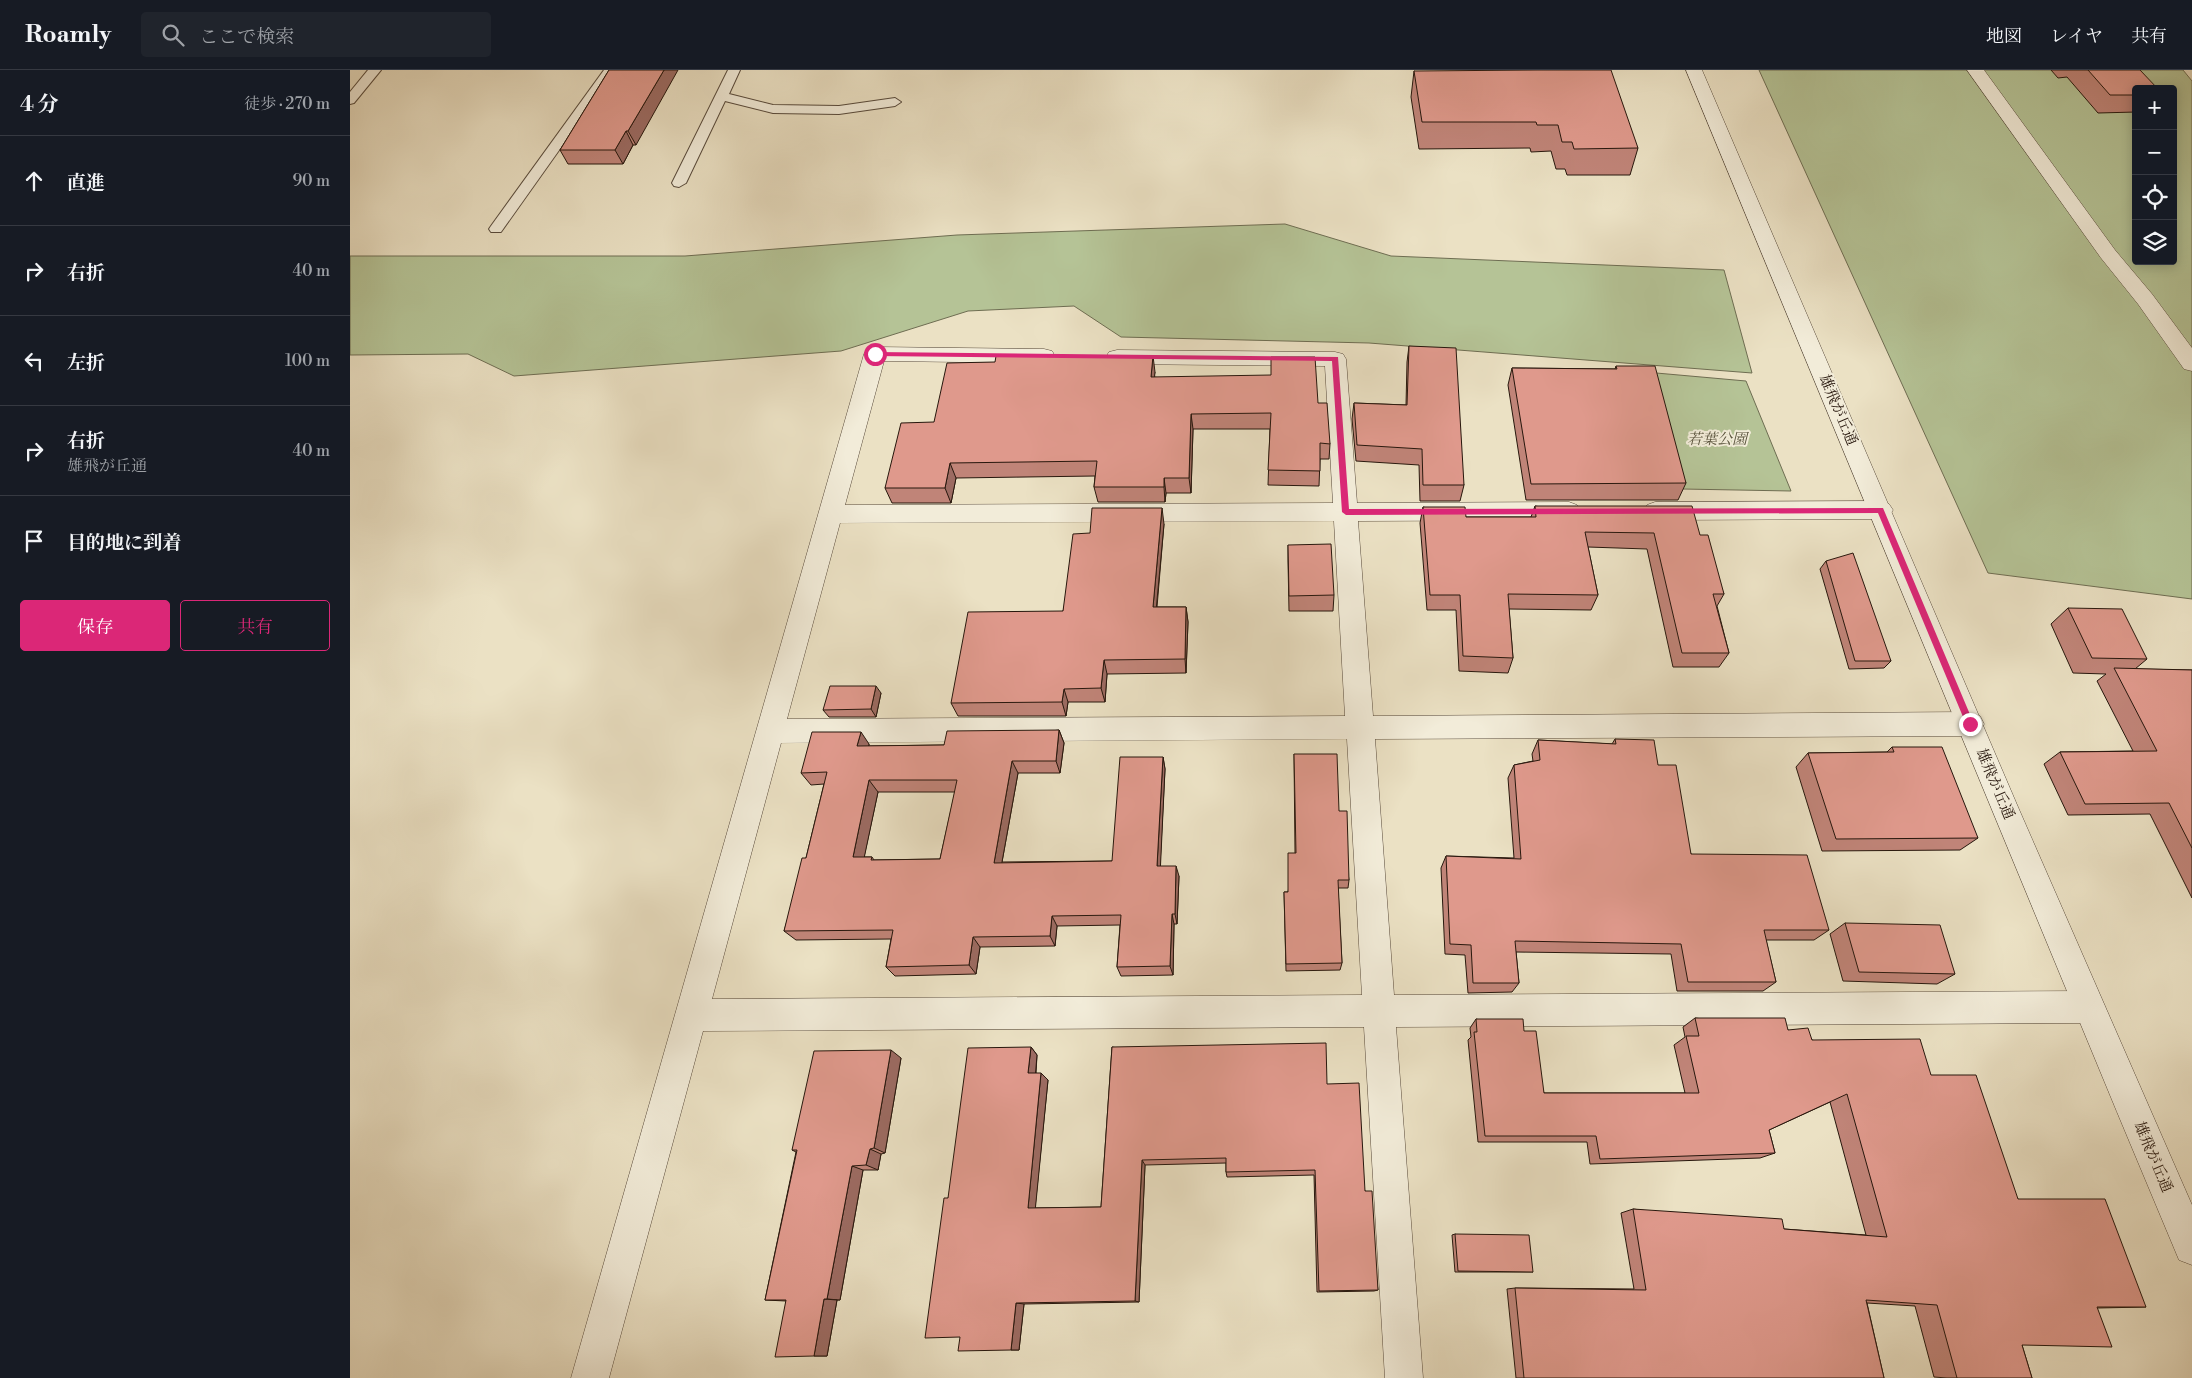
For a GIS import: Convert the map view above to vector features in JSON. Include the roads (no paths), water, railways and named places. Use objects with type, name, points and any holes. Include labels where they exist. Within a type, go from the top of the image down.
[{"type":"street","name":"雄飛が丘通","points":[[1694,70],[1881,510],[2088,1007],[2192,1248]]},
{"type":"street","points":[[1975,70],[2108,254],[2192,364]]},
{"type":"street","points":[[590,1378],[875,354],[1061,356]]},
{"type":"street","points":[[1100,357],[1336,359],[1404,1378]]},
{"type":"street","points":[[1633,511],[1881,510]]},
{"type":"street","points":[[831,514],[1594,511]]},
{"type":"street","points":[[770,731],[1970,724]]},
{"type":"street","points":[[691,1015],[2088,1007]]},
{"type":"lane","points":[[350,100],[375,70]]},
{"type":"lane","points":[[496,229],[610,70]]},
{"type":"lane","points":[[679,183],[734,70]]},
{"type":"lane","points":[[721,96],[773,109],[840,110],[895,102]]},
{"type":"park label","name":"若葉公園","points":[[1717,439]]}]
